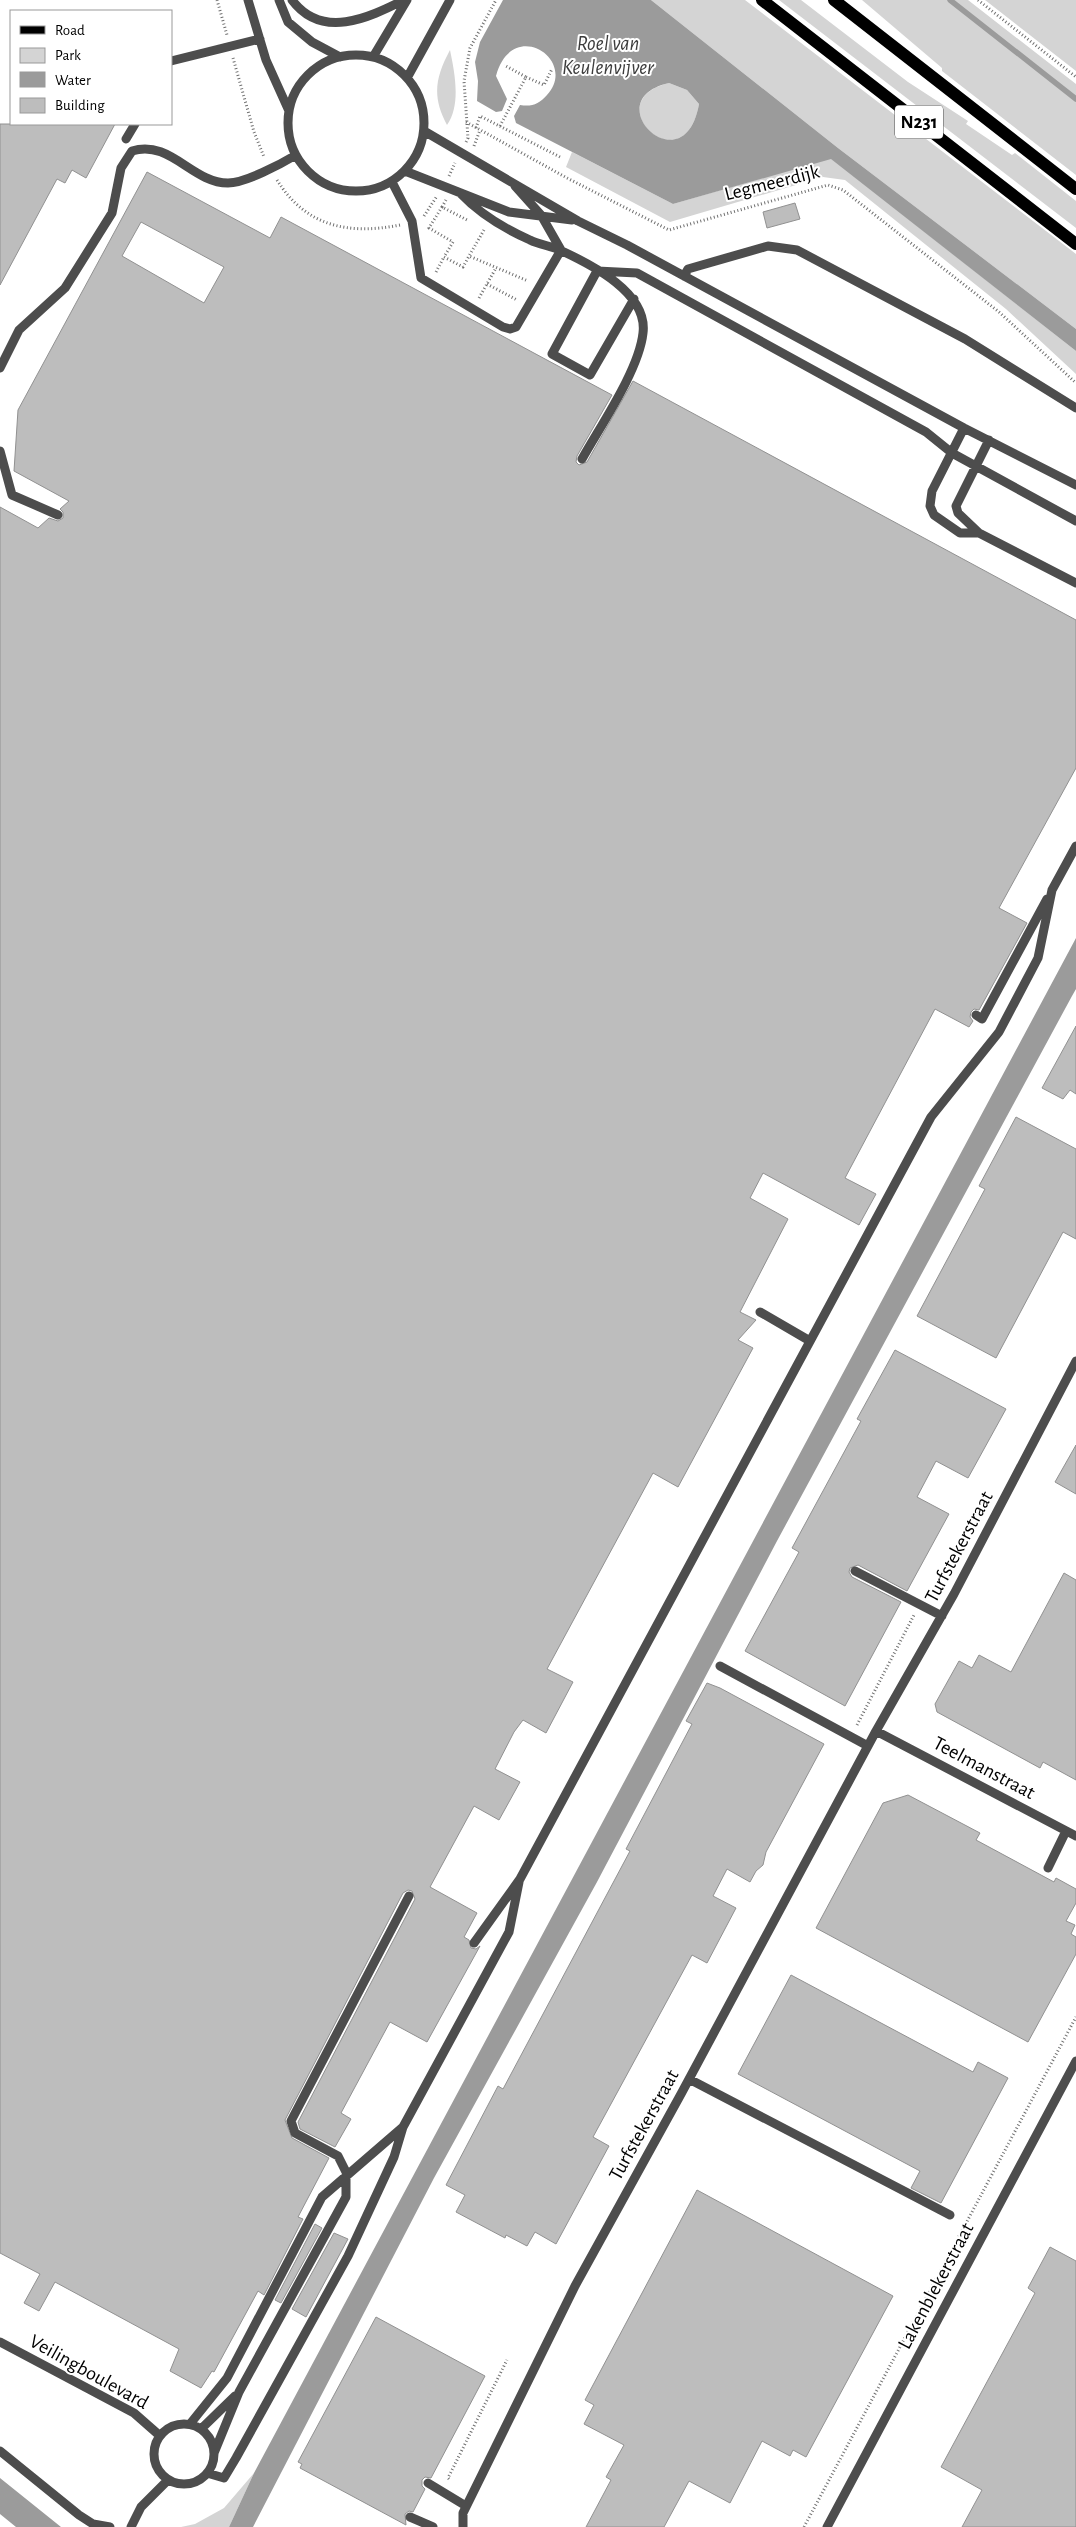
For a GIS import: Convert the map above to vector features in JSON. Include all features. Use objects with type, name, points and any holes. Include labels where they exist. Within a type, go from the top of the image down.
[{"type":"main road","name":"N231","points":[[762,0],[1076,244]]},
{"type":"main road","name":"N231","points":[[834,0],[1076,189]]},
{"type":"street","points":[[248,0],[271,72],[289,110]]},
{"type":"street","points":[[279,0],[288,22],[312,42],[340,57]]},
{"type":"street","points":[[292,0],[310,17],[329,23],[350,22],[374,15],[405,0]]},
{"type":"street","points":[[373,57],[405,0]]},
{"type":"street","points":[[407,78],[450,0]]},
{"type":"street","points":[[172,61],[260,39]]},
{"type":"street","points":[[356,55],[373,57],[392,65],[407,78],[422,102],[424,131],[418,153],[406,172],[392,182],[365,191],[338,189],[317,179],[306,171],[296,155],[288,129],[289,110],[299,87],[317,68],[340,57],[356,55]]},
{"type":"street","points":[[126,139],[134,125]]},
{"type":"street","points":[[424,131],[460,153],[508,178],[578,221],[627,244],[964,428],[1076,486]]},
{"type":"street","points":[[0,368],[20,330],[64,288],[112,213],[121,168],[132,151],[153,148],[213,180],[229,183],[270,170],[296,155]]},
{"type":"street","points":[[406,172],[509,212],[578,221]]},
{"type":"street","points":[[508,178],[541,215],[561,250]]},
{"type":"street","points":[[392,182],[412,222],[421,278],[473,309],[510,328],[516,327],[561,250]]},
{"type":"street","points":[[460,193],[475,209],[530,240],[561,250],[597,271],[634,299],[642,319],[644,332],[634,365],[582,459]]},
{"type":"street","points":[[684,276],[688,269],[768,246],[797,250],[965,339],[1076,408]]},
{"type":"street","points":[[597,271],[552,354],[590,375],[634,299]]},
{"type":"street","points":[[597,271],[637,273],[926,432],[952,453],[1076,521]]},
{"type":"street","points":[[964,428],[932,491],[930,506],[934,515],[960,533],[979,533]]},
{"type":"street","points":[[989,440],[956,506],[958,513],[979,533],[1076,583]]},
{"type":"street","points":[[0,450],[12,495],[58,514]]},
{"type":"street","points":[[976,1015],[982,1019],[1076,846]]},
{"type":"street","points":[[474,1943],[520,1879],[931,1117],[999,1032],[1038,958],[1052,890]]},
{"type":"street","points":[[760,1312],[810,1341]]},
{"type":"street","name":"Turfstekerstraat","points":[[463,2527],[463,2513],[466,2506],[575,2286],[689,2079],[876,1731],[940,1619],[1076,1362]]},
{"type":"street","points":[[856,1571],[940,1619]]},
{"type":"street","points":[[720,1666],[868,1746]]},
{"type":"street","name":"Teelmanstraat","points":[[876,1731],[1076,1836]]},
{"type":"street","points":[[1048,1868],[1066,1831]]},
{"type":"street","points":[[207,2473],[224,2478],[348,2256],[394,2157],[403,2127],[509,1932],[520,1879]]},
{"type":"street","points":[[214,2453],[209,2437],[201,2429],[190,2424],[177,2424],[168,2427],[159,2435],[153,2449],[156,2467],[168,2480],[186,2484],[203,2478],[207,2473],[212,2466],[214,2453],[239,2392],[346,2197],[346,2172],[338,2156],[295,2133],[291,2121],[409,1896]]},
{"type":"street","name":"Lakenblekerstraat","points":[[827,2527],[1075,2066]]},
{"type":"street","points":[[689,2079],[950,2215]]},
{"type":"street","points":[[190,2424],[227,2378],[322,2197],[403,2127]]},
{"type":"street","name":"Veilingboulevard","points":[[0,2342],[134,2413],[159,2435]]},
{"type":"street","points":[[201,2429],[239,2392]]},
{"type":"street","points":[[0,2452],[79,2515],[93,2524],[110,2527]]},
{"type":"street","points":[[131,2527],[141,2506],[168,2480]]},
{"type":"street","points":[[428,2483],[466,2506]]},
{"type":"street","points":[[410,2518],[433,2527]]},
{"type":"path","points":[[217,0],[254,132],[270,170],[284,191],[303,210],[322,222],[343,229],[361,230],[412,222],[424,216],[443,186],[468,138],[464,81],[470,48],[496,0]]},
{"type":"path","points":[[978,0],[1076,77]]},
{"type":"path","points":[[504,65],[544,85],[552,69]]},
{"type":"path","points":[[500,126],[526,77]]},
{"type":"path","points":[[476,128],[480,116],[560,157]]},
{"type":"path","name":"Legmeerdijk","points":[[466,122],[669,230],[828,185],[843,190],[999,312],[1076,383]]},
{"type":"path","points":[[442,207],[429,228],[453,242],[444,257],[463,267],[470,256]]},
{"type":"path","points":[[473,309],[496,268]]},
{"type":"path","points":[[487,284],[529,306]]},
{"type":"path","points":[[850,1736],[916,1612],[940,1619]]},
{"type":"path","points":[[804,2527],[1076,2017]]},
{"type":"path","points":[[473,2492],[448,2478],[507,2360]]},
{"type":"green space","points":[[651,0],[745,0],[1076,254],[1076,329],[838,148]]},
{"type":"green space","points":[[779,0],[801,0],[908,82],[968,121],[966,124],[1012,155],[1015,153],[1076,201],[1076,228]]},
{"type":"green space","points":[[862,0],[968,0],[1076,84],[1076,175],[942,71],[942,68]]},
{"type":"green space","points":[[985,0],[1076,0],[1076,71]]},
{"type":"green space","points":[[450,50],[456,89],[454,108],[447,125],[439,105],[437,88],[441,70]]},
{"type":"green space","points":[[669,83],[687,90],[699,104],[690,128],[677,139],[663,139],[650,132],[642,120],[640,106],[648,93]]},
{"type":"green space","points":[[572,152],[673,204],[831,158],[1076,351],[1076,374],[1006,309],[845,180],[823,177],[670,222],[566,167]]},
{"type":"green space","points":[[254,2473],[229,2527],[181,2527],[195,2524],[224,2508]]},
{"type":"water","name":"Roel van Keulenvijver","points":[[503,0],[651,0],[838,148],[1076,329],[1076,351],[831,159],[673,204],[516,123],[514,116],[520,105],[528,106],[541,101],[555,82],[555,69],[549,58],[540,50],[528,46],[515,49],[504,58],[496,76],[507,99],[502,111],[496,112],[477,101],[478,81],[475,62],[480,42]],"holes":[[[669,83],[687,90],[699,104],[690,128],[677,139],[663,139],[650,131],[642,119],[640,105],[648,92]]]},
{"type":"water","points":[[1076,938],[1076,989],[777,1541],[597,1882],[434,2178],[253,2527],[229,2527],[254,2473]]},
{"type":"water","points":[[0,2478],[61,2527],[16,2527],[0,2514]]},
{"type":"building","points":[[0,124],[114,125],[86,178],[72,170],[65,183],[57,179],[0,285]]},
{"type":"building","points":[[147,172],[270,238],[281,217],[612,395],[577,456],[576,462],[579,465],[587,462],[633,381],[1076,620],[1076,768],[999,908],[1027,923],[979,1010],[974,1009],[971,1012],[970,1017],[973,1021],[969,1027],[935,1009],[845,1178],[876,1194],[859,1225],[763,1173],[750,1198],[788,1219],[740,1312],[756,1320],[738,1340],[753,1348],[678,1487],[653,1473],[547,1669],[573,1682],[546,1733],[523,1720],[514,1732],[495,1769],[520,1782],[499,1820],[474,1806],[430,1887],[477,1913],[464,1937],[469,1940],[471,1948],[476,1949],[480,1946],[427,2042],[390,2022],[341,2113],[351,2119],[335,2147],[300,2129],[298,2122],[415,1899],[412,1891],[408,1890],[403,1893],[285,2120],[292,2138],[329,2158],[298,2217],[303,2219],[264,2295],[258,2291],[214,2372],[212,2371],[201,2388],[170,2371],[179,2349],[55,2282],[39,2311],[24,2303],[40,2274],[0,2253],[0,507],[38,528],[49,518],[58,521],[63,518],[63,512],[60,509],[69,501],[14,471],[18,410]],"holes":[[[141,222],[224,267],[204,303],[122,256]]]},
{"type":"building","points":[[795,203],[800,219],[767,228],[763,212]]},
{"type":"building","points":[[1076,1026],[1076,1094],[1070,1090],[1063,1099],[1042,1088]]},
{"type":"building","points":[[1016,1117],[1076,1149],[1076,1239],[1063,1232],[996,1358],[917,1316],[985,1189],[979,1186]]},
{"type":"building","points":[[895,1350],[1006,1409],[968,1478],[936,1461],[917,1497],[949,1514],[907,1591],[858,1565],[850,1568],[849,1572],[852,1577],[901,1602],[845,1706],[745,1651],[799,1552],[792,1548],[861,1421],[857,1419]]},
{"type":"building","points":[[1076,1445],[1076,1494],[1055,1482]]},
{"type":"building","points":[[1064,1573],[1076,1580],[1076,1780],[1043,1762],[1040,1768],[937,1712],[935,1704],[959,1661],[972,1668],[979,1655],[1011,1672]]},
{"type":"building","points":[[707,1683],[720,1688],[824,1744],[766,1852],[763,1865],[756,1871],[750,1882],[727,1869],[713,1896],[736,1908],[707,1963],[692,1955],[593,2137],[609,2146],[556,2244],[535,2232],[527,2246],[506,2235],[505,2238],[456,2212],[465,2195],[446,2185],[498,2086],[503,2089],[630,1851],[626,1849],[692,1724],[686,1721]]},
{"type":"building","points":[[908,1795],[980,1833],[976,1840],[1054,1882],[1056,1878],[1076,1889],[1076,1903],[1066,1921],[1075,1925],[1071,1934],[1076,1937],[1076,1954],[1028,2042],[816,1928],[883,1803]]},
{"type":"building","points":[[791,1975],[973,2072],[978,2062],[1008,2078],[941,2203],[911,2188],[920,2171],[738,2074]]},
{"type":"building","points":[[697,2190],[893,2296],[806,2457],[793,2450],[790,2456],[762,2441],[730,2503],[689,2481],[664,2527],[586,2527],[611,2480],[606,2477],[624,2445],[584,2424],[594,2405],[585,2400]]},
{"type":"building","points":[[315,2224],[322,2228],[281,2303],[275,2300]]},
{"type":"building","points":[[334,2233],[348,2239],[306,2317],[292,2309]]},
{"type":"building","points":[[1050,2247],[1076,2261],[1076,2527],[962,2527],[982,2490],[941,2467],[1035,2293],[1028,2288]]},
{"type":"building","points":[[376,2317],[485,2376],[431,2478],[425,2477],[422,2480],[422,2486],[425,2489],[413,2512],[409,2511],[405,2514],[406,2525],[300,2468],[302,2464],[298,2462]]},
{"type":"waterway","points":[[950,0],[1076,99]]}]
